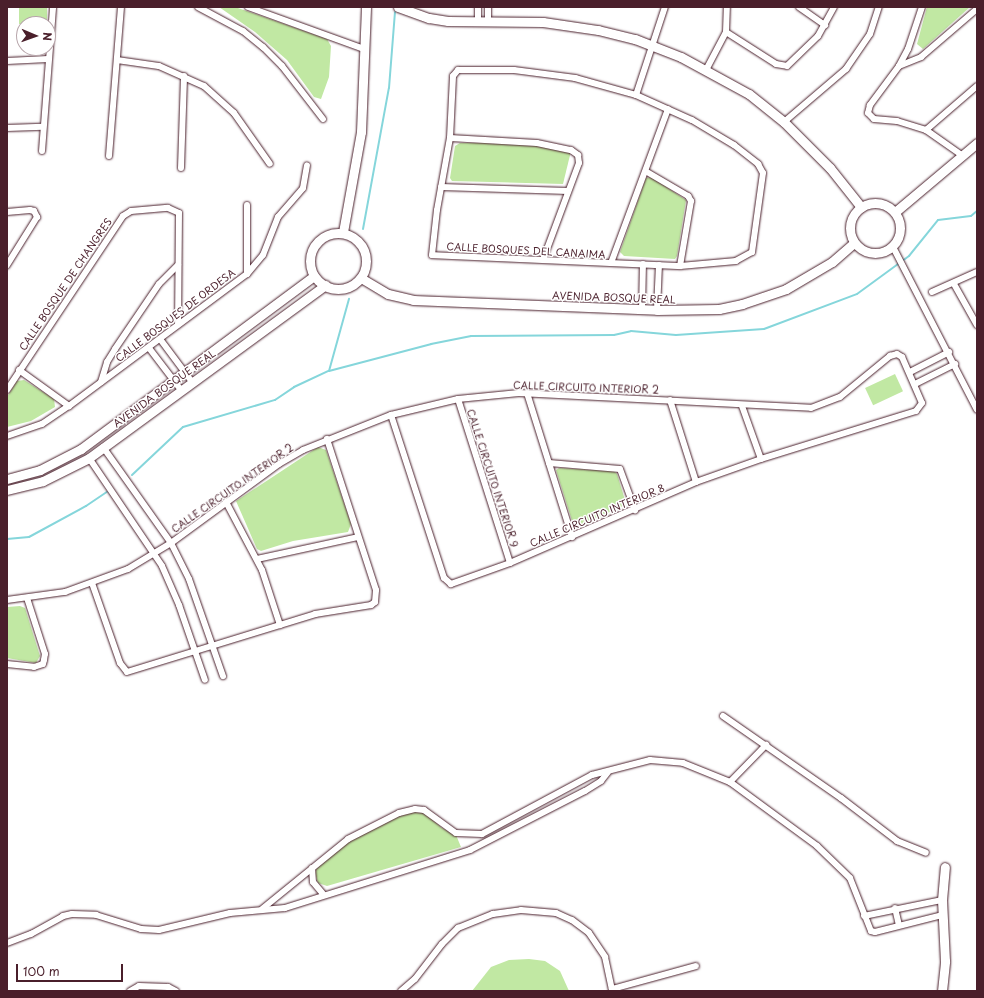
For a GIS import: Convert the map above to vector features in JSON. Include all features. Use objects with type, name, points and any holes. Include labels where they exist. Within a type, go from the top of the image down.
[{"type":"street","points":[[42,151],[53,7]]},
{"type":"street","points":[[109,156],[121,7]]},
{"type":"street","points":[[198,7],[243,31],[272,56],[323,119]]},
{"type":"street","points":[[248,7],[364,49]]},
{"type":"street","points":[[343,232],[361,132],[366,7]]},
{"type":"street","points":[[398,7],[429,18],[570,25],[598,30],[653,45],[706,70],[749,94],[784,122],[830,168],[861,207]]},
{"type":"street","points":[[478,7],[478,20]]},
{"type":"street","points":[[488,7],[488,20]]},
{"type":"street","points":[[636,96],[665,7]]},
{"type":"street","points":[[706,70],[726,32],[727,7]]},
{"type":"street","points":[[799,7],[825,25]]},
{"type":"street","points":[[726,32],[783,66],[791,64],[825,25],[834,7]]},
{"type":"street","points":[[784,122],[846,69],[870,34],[879,7]]},
{"type":"street","points":[[922,7],[914,34],[899,66],[870,105],[868,113],[874,119],[897,121],[926,130],[951,146],[963,156]]},
{"type":"street","points":[[899,66],[921,57],[977,9]]},
{"type":"street","points":[[7,61],[48,59]]},
{"type":"street","points":[[117,60],[159,66],[184,76],[209,90],[224,103],[242,124],[270,164]]},
{"type":"street","name":"CALLE BOSQUES DEL CANAIMA","points":[[458,70],[532,71],[575,78],[636,96],[668,109],[734,145],[758,164],[763,173],[754,242],[748,256],[736,261],[680,266],[432,255],[441,186],[450,138],[452,76],[458,70]]},
{"type":"street","points":[[181,168],[184,76]]},
{"type":"street","points":[[926,130],[977,86]]},
{"type":"street","points":[[611,263],[647,172],[668,109]]},
{"type":"street","points":[[7,128],[43,127]]},
{"type":"street","points":[[450,138],[518,141],[571,150],[578,154],[579,163],[543,260]]},
{"type":"street","points":[[895,212],[977,143]]},
{"type":"street","name":"CALLE BOSQUES DE ORDESA","points":[[7,436],[30,430],[69,406],[247,274],[263,255],[278,217],[303,188],[307,165]]},
{"type":"street","points":[[647,172],[688,196],[691,201],[680,266]]},
{"type":"street","points":[[441,186],[568,191]]},
{"type":"street","points":[[879,203],[895,212],[900,226],[900,234],[893,247],[885,252],[873,253],[861,249],[854,243],[851,236],[851,220],[861,207],[879,203]]},
{"type":"street","points":[[247,205],[247,274]]},
{"type":"street","name":"CALLE BOSQUE DE CHANGRES","points":[[7,390],[123,216],[131,211],[168,208],[176,210],[180,217],[178,265]]},
{"type":"street","points":[[7,212],[30,210],[34,211],[37,217],[7,265]]},
{"type":"street","points":[[343,232],[357,240],[366,254],[365,270],[361,278],[355,283],[340,289],[325,286],[314,276],[310,262],[314,246],[326,235],[343,232]]},
{"type":"street","name":"AVENIDA BOSQUE REAL","points":[[361,278],[388,294],[403,299],[642,310],[719,309],[764,297],[811,276],[854,243]]},
{"type":"street","points":[[893,247],[949,352],[977,410]]},
{"type":"street","points":[[642,310],[643,264]]},
{"type":"street","points":[[178,265],[178,324]]},
{"type":"street","points":[[101,382],[107,362],[114,349],[159,284],[178,265]]},
{"type":"street","points":[[657,310],[659,265]]},
{"type":"street","points":[[932,292],[954,284],[977,272]]},
{"type":"street","name":"AVENIDA BOSQUE REAL","points":[[7,479],[40,470],[81,449],[314,276]]},
{"type":"street","points":[[954,284],[977,325]]},
{"type":"street","name":"AVENIDA BOSQUE REAL","points":[[7,490],[43,481],[89,458],[325,286]]},
{"type":"street","points":[[160,339],[192,382]]},
{"type":"street","points":[[149,348],[181,390]]},
{"type":"street","points":[[910,372],[949,352]]},
{"type":"street","name":"CALLE CIRCUITO INTERIOR 2","points":[[7,600],[65,592],[92,583],[154,554],[280,464],[327,439],[391,415],[458,399],[527,393],[670,400],[742,406],[796,408],[820,407],[848,392],[894,354],[902,357],[915,384],[922,406]]},
{"type":"street","points":[[915,384],[955,364]]},
{"type":"street","points":[[19,370],[69,406]]},
{"type":"street","points":[[527,393],[572,537]]},
{"type":"street","name":"CALLE CIRCUITO INTERIOR 9","points":[[458,399],[510,563]]},
{"type":"street","points":[[670,400],[696,482]]},
{"type":"street","points":[[742,406],[761,459]]},
{"type":"street","name":"CALLE CIRCUITO INTERIOR 8","points":[[391,415],[445,580],[454,584],[510,563],[572,537],[696,482],[761,459],[916,411],[922,406]]},
{"type":"street","points":[[92,583],[120,663],[125,671],[196,651],[315,614],[371,605],[375,602],[376,590],[327,439]]},
{"type":"street","points":[[103,447],[171,543],[189,579],[222,676]]},
{"type":"street","points":[[89,458],[154,554],[172,586],[205,680]]},
{"type":"street","points":[[549,463],[620,469],[635,510]]},
{"type":"street","points":[[226,502],[257,559],[280,624]]},
{"type":"street","points":[[257,559],[358,537]]},
{"type":"street","points":[[7,664],[34,667],[43,664],[45,654],[27,598]]},
{"type":"street","points":[[723,716],[766,745],[897,841],[926,853]]},
{"type":"street","points":[[730,782],[766,745]]},
{"type":"street","points":[[262,909],[348,839],[383,819],[408,810],[429,812],[456,833],[482,834],[592,775],[608,772],[634,763],[664,761],[700,768],[730,782],[843,869],[856,888],[868,929],[873,931],[942,915]]},
{"type":"street","points":[[7,943],[31,934],[62,916],[72,914],[96,915],[141,928],[159,930],[223,915],[262,909],[286,908],[323,894],[470,850],[585,791],[601,781],[608,772]]},
{"type":"street","points":[[942,991],[946,961],[942,915],[945,867]]},
{"type":"street","points":[[312,868],[313,882],[323,894]]},
{"type":"street","points":[[864,916],[895,908],[942,900]]},
{"type":"street","points":[[895,908],[899,925]]},
{"type":"street","points":[[401,991],[415,979],[442,944],[458,928],[493,914],[521,910],[556,913],[572,920],[589,933],[605,957],[612,990],[696,966]]},
{"type":"street","points":[[130,991],[136,987],[158,986],[173,988],[176,991]]},
{"type":"green space","points":[[19,7],[47,7],[47,16],[19,16]]},
{"type":"green space","points":[[219,7],[235,7],[327,39],[331,46],[329,77],[321,99],[314,97],[287,60],[255,32]]},
{"type":"green space","points":[[927,7],[970,7],[923,49],[917,44]]},
{"type":"green space","points":[[503,142],[533,144],[571,151],[563,184],[452,181],[450,178],[455,146],[460,143]]},
{"type":"green space","points":[[651,177],[686,200],[677,256],[675,259],[624,256],[620,252],[646,178]]},
{"type":"green space","points":[[895,374],[903,391],[873,405],[865,388]]},
{"type":"green space","points":[[24,380],[54,399],[55,407],[31,421],[7,427],[7,397],[17,381]]},
{"type":"green space","points":[[318,447],[326,450],[351,524],[348,532],[293,541],[261,551],[257,549],[236,501]]},
{"type":"green space","points":[[559,468],[614,471],[617,474],[625,500],[623,506],[577,527],[573,524],[556,470]]},
{"type":"green space","points":[[20,606],[25,608],[40,656],[36,663],[7,658],[7,607]]},
{"type":"green space","points":[[414,810],[423,811],[442,828],[456,835],[461,847],[327,886],[318,883],[315,873],[318,865],[339,847],[383,821]]},
{"type":"green space","points":[[529,959],[545,961],[560,971],[569,991],[472,991],[491,967],[509,960]]},
{"type":"waterway","points":[[363,229],[389,88],[395,12]]},
{"type":"waterway","points":[[132,475],[183,427],[275,400],[294,387],[329,371],[431,344],[471,336],[614,335],[631,331],[676,335],[764,329],[857,294],[909,256],[938,220],[971,216],[977,211]]},
{"type":"waterway","points":[[329,371],[349,299]]},
{"type":"waterway","points":[[7,539],[29,537],[86,506],[107,492]]}]
